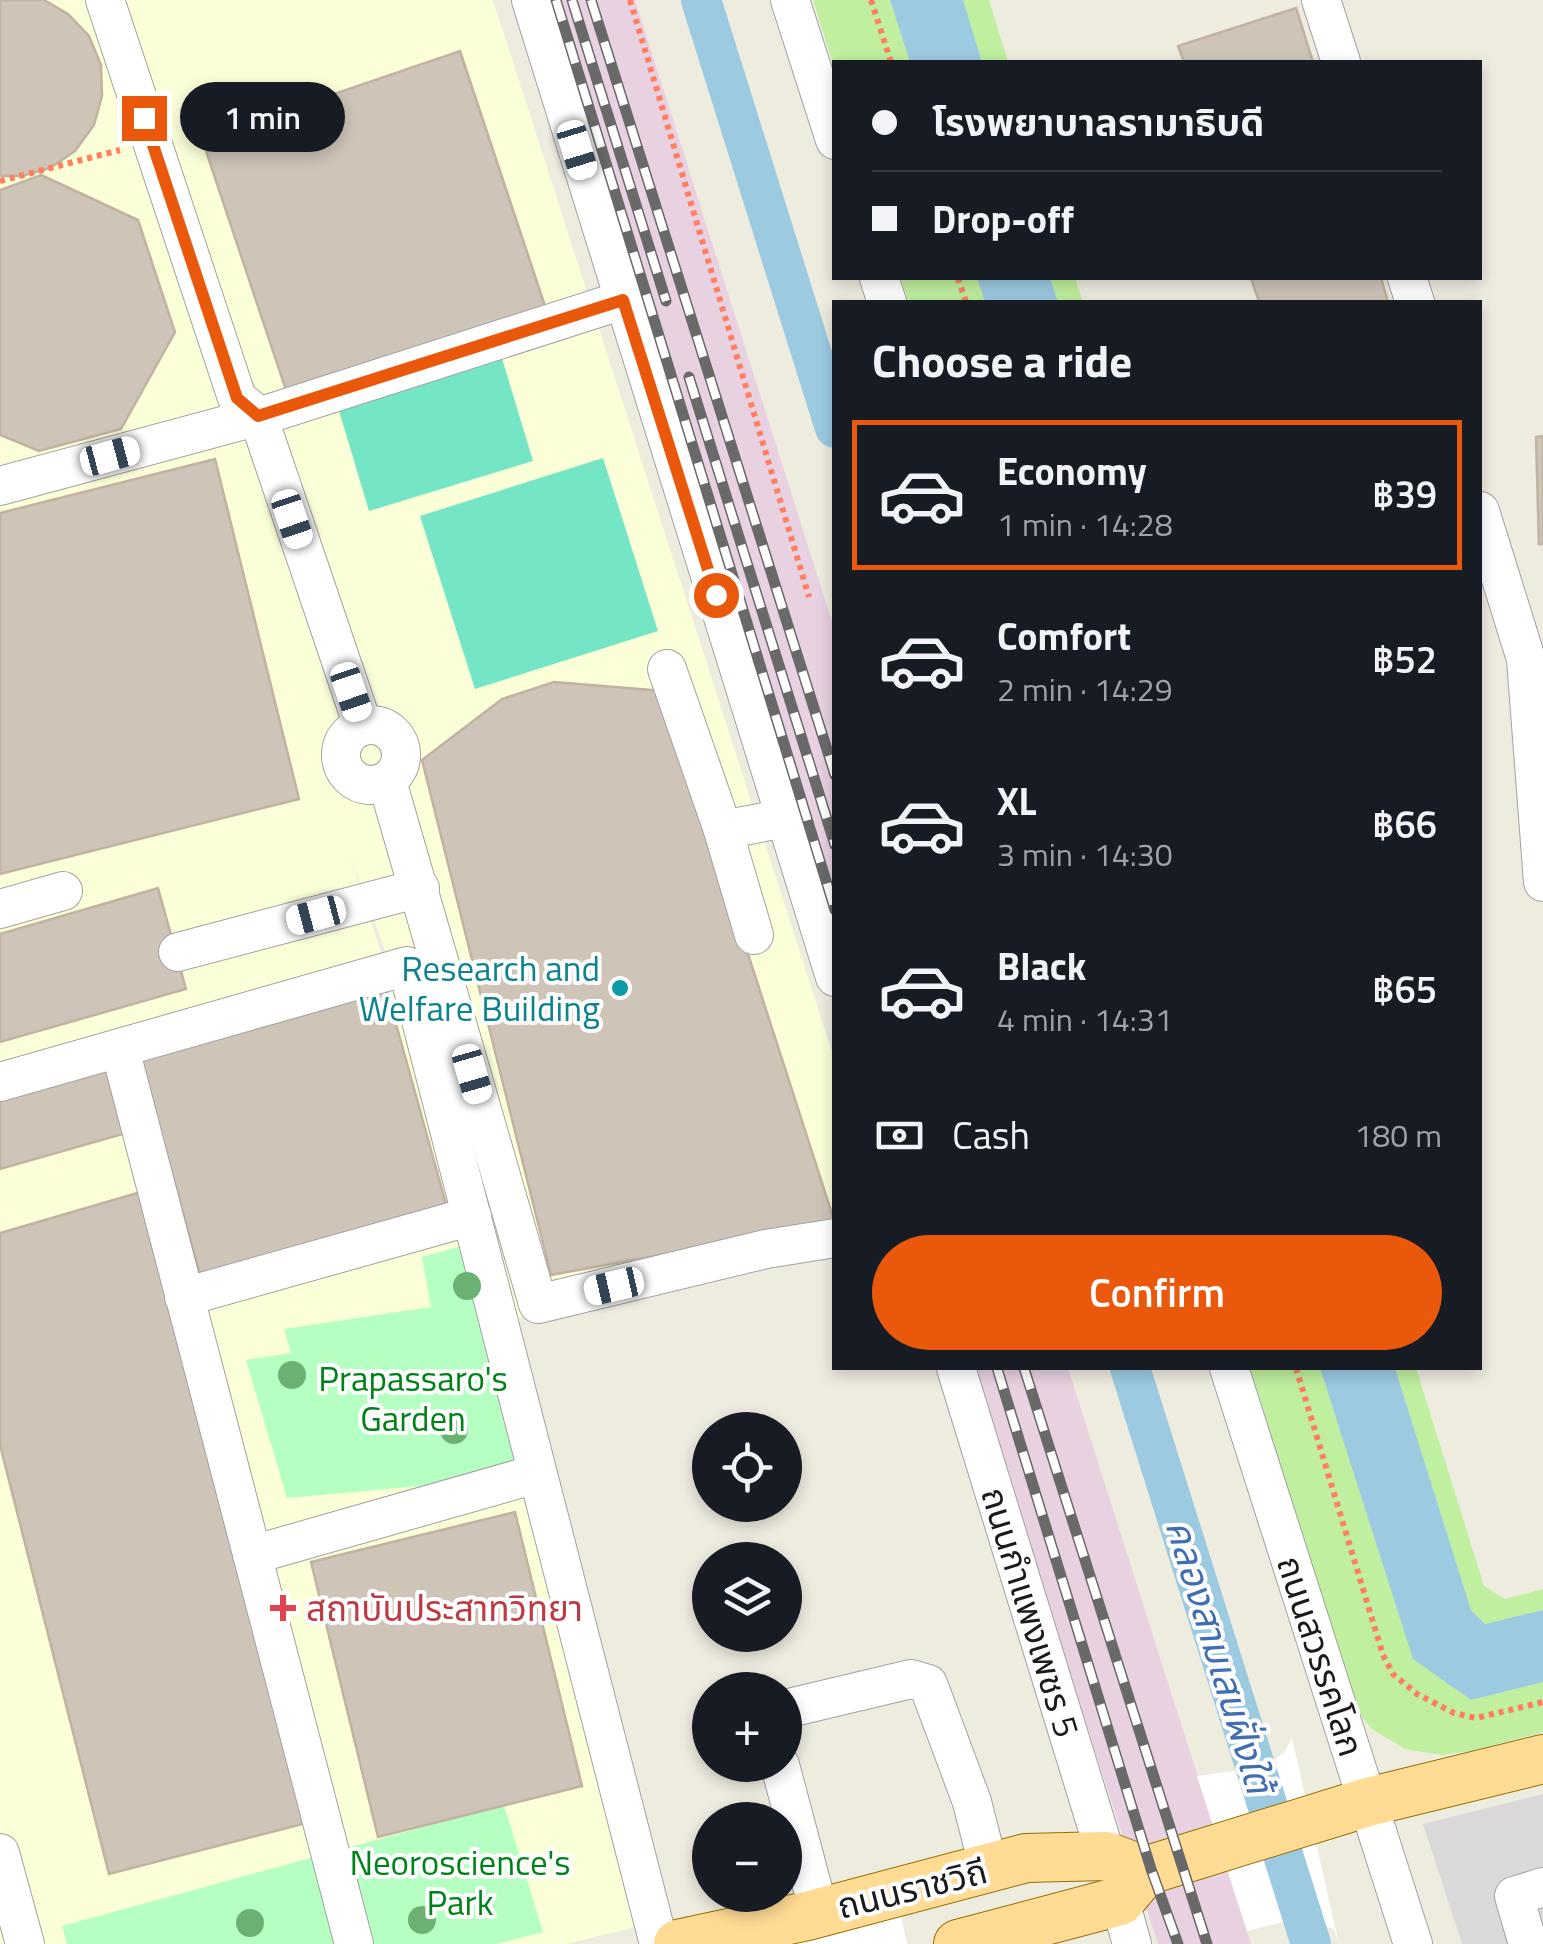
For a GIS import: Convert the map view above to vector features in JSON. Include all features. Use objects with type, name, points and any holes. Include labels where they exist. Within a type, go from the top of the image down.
[{"type":"main road","name":"ถนนราชวิถี","points":[[958,1944],[1243,1842],[1352,1808],[1543,1758]]},
{"type":"main road","name":"ถนนราชวิถี","points":[[678,1944],[822,1928],[1026,1858],[1115,1886]]},
{"type":"main road","points":[[822,1928],[904,1924],[1038,1883],[1115,1886]]},
{"type":"street","points":[[106,0],[237,398],[258,416],[362,726],[346,738],[342,748],[344,768],[349,776],[368,785],[386,781],[538,1304],[766,1249],[832,1238]]},
{"type":"street","points":[[531,0],[832,967]]},
{"type":"street","points":[[790,0],[832,131]]},
{"type":"street","points":[[1322,0],[1340,60]]},
{"type":"street","points":[[0,486],[258,416],[623,300]]},
{"type":"street","points":[[1482,518],[1526,660],[1543,882]]},
{"type":"street","points":[[667,668],[723,830],[754,935]]},
{"type":"street","points":[[723,830],[785,818]]},
{"type":"street","points":[[178,952],[420,888]]},
{"type":"street","points":[[0,909],[63,891]]},
{"type":"street","points":[[0,1082],[406,966],[659,1944]]},
{"type":"street","points":[[120,1048],[354,1944]]},
{"type":"street","points":[[184,1298],[472,1216]]},
{"type":"street","name":"ถนนกำแพงเพชร 5","points":[[957,1370],[1115,1886]]},
{"type":"street","name":"ถนนสวรรคโลก","points":[[1230,1370],[1352,1808],[1413,1944]]},
{"type":"street","points":[[252,1555],[536,1474]]},
{"type":"street","points":[[802,1705],[911,1679],[928,1684],[972,1802],[989,1869]]},
{"type":"street","points":[[784,1782],[822,1928]]},
{"type":"street","points":[[0,1852],[25,1944]]},
{"type":"street","points":[[1528,1944],[1514,1896],[1543,1887]]},
{"type":"path","points":[[630,0],[809,597]]},
{"type":"path","points":[[871,0],[890,60]]},
{"type":"path","points":[[0,182],[152,139]]},
{"type":"path","points":[[1297,1370],[1392,1674],[1417,1694],[1476,1718],[1543,1702]]},
{"type":"shaded area","points":[[0,0],[493,0],[832,1052],[832,1254],[494,1324],[645,1925],[566,1944],[0,1944]],"holes":[[[349,853],[398,986],[443,1157],[393,990]]]},
{"type":"shaded area","points":[[543,0],[635,0],[832,622],[832,936]]},
{"type":"shaded area","points":[[971,1370],[1069,1370],[1251,1944],[1158,1944]]},
{"type":"shaded area","points":[[1543,1794],[1543,1944],[1462,1944],[1423,1824]]},
{"type":"green space","points":[[813,0],[890,0],[909,60],[832,60]]},
{"type":"green space","points":[[963,0],[989,0],[1007,60],[981,60]]},
{"type":"green space","points":[[902,280],[978,280],[984,300],[907,300]]},
{"type":"green space","points":[[1051,280],[1076,280],[1082,300],[1057,300]]},
{"type":"green space","points":[[501,355],[533,461],[369,511],[337,404]]},
{"type":"green space","points":[[603,458],[658,631],[475,689],[420,516]]},
{"type":"green space","name":"Prapassaro's Garden","points":[[486,1239],[520,1477],[287,1498],[246,1360],[291,1353],[284,1329],[431,1307],[422,1257]]},
{"type":"green space","points":[[1245,1370],[1321,1370],[1413,1658],[1471,1700],[1543,1682],[1543,1732],[1441,1755],[1405,1749],[1372,1729],[1359,1714],[1331,1642]]},
{"type":"green space","points":[[1396,1370],[1417,1370],[1484,1586],[1505,1599],[1543,1589],[1543,1610],[1485,1624],[1471,1610]]},
{"type":"green space","name":"Neoroscience's Park","points":[[504,1805],[543,1932],[496,1944],[67,1944],[62,1926]]},
{"type":"water","points":[[890,0],[963,0],[981,60],[909,60]]},
{"type":"water","points":[[978,280],[1051,280],[1057,300],[984,300]]},
{"type":"water","points":[[1321,1370],[1396,1370],[1471,1610],[1485,1624],[1543,1610],[1543,1682],[1471,1700],[1413,1659]]},
{"type":"pier","points":[[1292,1738],[1339,1944],[1334,1930],[1306,1916],[1247,1931],[1197,1776],[1262,1767],[1284,1753]]},
{"type":"pier","points":[[898,1903],[907,1944],[738,1944]]},
{"type":"building","points":[[0,0],[44,0],[68,14],[89,36],[101,65],[102,96],[94,125],[75,151],[50,168],[22,176],[0,176]]},
{"type":"building","points":[[1296,8],[1312,60],[1183,60],[1178,46]]},
{"type":"building","points":[[460,51],[545,306],[287,393],[202,139]]},
{"type":"building","points":[[41,175],[138,220],[175,332],[121,429],[39,451],[0,435],[0,190]]},
{"type":"building","points":[[1252,280],[1382,280],[1387,300],[1258,300]]},
{"type":"building","points":[[1543,436],[1543,544],[1539,544],[1536,437]]},
{"type":"building","points":[[215,459],[299,799],[0,874],[0,513]]},
{"type":"building","name":"Research and Welfare Building","points":[[554,682],[663,691],[832,1224],[551,1275],[422,760],[502,699]]},
{"type":"building","points":[[158,888],[186,989],[0,1042],[0,934]]},
{"type":"building","points":[[386,988],[449,1215],[203,1285],[140,1058]]},
{"type":"building","points":[[108,1053],[130,1132],[0,1169],[0,1085]]},
{"type":"building","points":[[144,1191],[310,1822],[109,1874],[0,1445],[0,1233]]},
{"type":"building","points":[[515,1512],[582,1786],[378,1837],[311,1562]]},
{"type":"waterway","name":"คลองสามเสนฝั่งใต้","points":[[701,0],[832,418]]},
{"type":"waterway","name":"คลองสามเสนฝั่งใต้","points":[[1131,1370],[1311,1944]]},
{"type":"railway","points":[[556,0],[832,900]]},
{"type":"railway","points":[[572,0],[666,301]]},
{"type":"railway","points":[[591,0],[832,765]]},
{"type":"railway","points":[[689,377],[832,835]]},
{"type":"railway","points":[[998,1370],[1151,1869],[1178,1944]]},
{"type":"railway","points":[[1025,1370],[1207,1944]]},
{"type":"place","name":"Research and Welfare Building","points":[[620,988]]},
{"type":"place","name":"สถาบันประสาทวิทยา","points":[[283,1608]]},
{"type":"route","points":[[144,118],[237,398],[258,416],[623,300],[716,595]]}]
